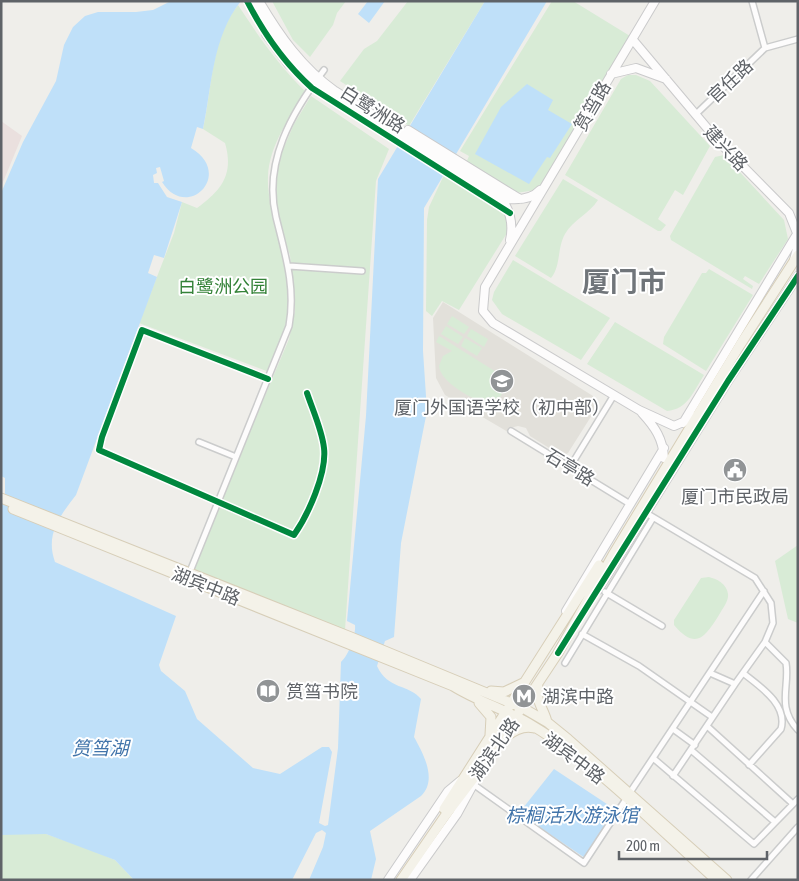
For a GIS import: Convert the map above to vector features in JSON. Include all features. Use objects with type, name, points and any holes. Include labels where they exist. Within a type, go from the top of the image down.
[{"type":"main road","name":"白鹭洲路","points":[[247,1],[260,26],[293,71],[317,79],[401,136],[451,166],[508,199],[521,200],[536,195],[550,179]]},
{"type":"main road","name":"白鹭洲路","points":[[252,1],[264,24],[299,70],[341,92],[401,136],[451,166],[505,204],[510,213],[512,233],[508,249]]},
{"type":"main road","name":"白鹭洲路","points":[[259,1],[274,27],[317,79]]},
{"type":"main road","name":"白鹭洲路","points":[[264,1],[275,23],[317,79]]},
{"type":"main road","name":"筼筜路","points":[[530,211],[655,1]]},
{"type":"main road","name":"建兴路","points":[[633,40],[694,115],[789,213],[797,233],[798,246],[796,258]]},
{"type":"main road","points":[[610,74],[636,68],[666,79]]},
{"type":"main road","name":"白鹭洲路","points":[[530,211],[485,287],[483,311],[493,323],[639,410],[674,426],[683,423]]},
{"type":"main road","name":"建兴路","points":[[789,213],[798,216]]},
{"type":"main road","points":[[683,423],[797,233]]},
{"type":"main road","name":"湖滨北路","points":[[401,880],[445,816],[484,766],[539,683],[558,653],[589,594],[796,258]]},
{"type":"main road","points":[[558,653],[798,276]]},
{"type":"main road","name":"白鹭洲路","points":[[639,410],[656,428],[664,448],[664,458]]},
{"type":"main road","points":[[683,423],[697,416]]},
{"type":"main road","points":[[566,619],[566,609],[664,448]]},
{"type":"main road","name":"湖滨北路","points":[[395,880],[512,704],[664,458]]},
{"type":"main road","points":[[1,498],[63,526]]},
{"type":"main road","points":[[1,505],[63,526]]},
{"type":"main road","name":"湖宾中路","points":[[63,526],[385,654],[453,686],[475,700],[516,717],[537,729],[628,797],[716,880]]},
{"type":"main road","points":[[385,654],[479,689],[523,708],[547,722],[628,797],[728,880]]},
{"type":"main road","points":[[479,689],[504,692],[518,687],[527,680]]},
{"type":"main road","points":[[539,683],[537,695],[547,722]]},
{"type":"main road","points":[[475,700],[491,717],[492,725],[489,739]]},
{"type":"main road","points":[[499,742],[517,730],[527,727],[537,729]]},
{"type":"main road","points":[[410,880],[457,814],[484,766]]},
{"type":"main road","points":[[388,880],[448,791],[463,778]]},
{"type":"street","name":"官任路","points":[[752,1],[765,48]]},
{"type":"street","name":"官任路","points":[[694,115],[765,48],[798,39]]},
{"type":"street","points":[[189,576],[289,326],[292,308],[289,266],[276,217],[273,175],[283,137],[317,79]]},
{"type":"street","points":[[289,266],[362,271]]},
{"type":"street","points":[[268,378],[142,330],[102,437],[99,450],[294,535],[302,524],[315,492],[324,449],[307,393]]},
{"type":"street","points":[[570,467],[614,395]]},
{"type":"street","name":"石亭路","points":[[511,431],[630,504]]},
{"type":"street","points":[[199,442],[236,457]]},
{"type":"street","points":[[646,513],[755,578],[771,603],[773,613],[773,623],[766,642],[743,672],[673,776]]},
{"type":"street","points":[[565,663],[653,518]]},
{"type":"street","points":[[599,588],[662,626]]},
{"type":"street","points":[[473,784],[584,863],[764,591]]},
{"type":"street","points":[[582,634],[639,666],[712,717]]},
{"type":"street","points":[[766,642],[786,663],[784,699],[791,721],[798,730]]},
{"type":"street","points":[[743,672],[774,700],[783,722],[781,729],[749,765]]},
{"type":"street","points":[[710,673],[735,684]]},
{"type":"street","points":[[707,726],[793,804]]},
{"type":"street","points":[[673,729],[694,745]]},
{"type":"street","points":[[691,750],[775,822]]},
{"type":"street","points":[[653,758],[754,844],[798,799]]},
{"type":"street","points":[[751,880],[798,827]]},
{"type":"shaded area","points":[[1,121],[22,136],[1,187]]},
{"type":"shaded area","name":"厦门外国语学校（初中部）","points":[[443,302],[593,396],[597,407],[568,453],[562,456],[530,436],[526,428],[518,426],[510,428],[508,432],[445,395],[436,378],[433,318]]},
{"type":"green space","points":[[272,1],[346,1],[337,13],[333,25],[310,57],[293,40]]},
{"type":"green space","points":[[408,1],[485,1],[409,126],[340,81],[364,49],[377,41]]},
{"type":"green space","points":[[552,1],[573,1],[630,36],[546,179],[536,190],[516,193],[466,163],[469,156],[460,151]]},
{"type":"green space","name":"白鹭洲公园","points":[[238,5],[270,51],[306,92],[281,132],[269,165],[269,193],[285,260],[289,293],[286,322],[269,372],[139,323],[174,233],[182,202],[197,208],[219,188],[227,172],[228,164],[225,143],[203,129],[217,48],[229,18]]},
{"type":"green space","points":[[628,75],[636,75],[650,81],[710,146],[683,195],[675,190],[658,219],[666,225],[661,231],[658,231],[565,175],[621,79]]},
{"type":"green space","name":"白鹭洲公园","points":[[311,96],[389,149],[376,181],[345,630],[190,573],[289,339],[295,311],[290,255],[276,217],[273,189],[281,154],[294,124]]},
{"type":"green space","points":[[724,155],[784,220],[788,239],[759,284],[745,276],[743,279],[753,286],[752,289],[671,240],[670,236],[715,157]]},
{"type":"green space","points":[[444,175],[503,212],[508,222],[507,233],[459,310],[442,301],[432,316],[426,311],[427,220],[429,207]]},
{"type":"green space","points":[[563,179],[598,200],[568,229],[551,278],[515,256]]},
{"type":"green space","points":[[513,260],[610,318],[581,360],[502,314],[492,300],[494,292]]},
{"type":"green space","points":[[709,269],[753,295],[706,371],[663,344],[664,337],[702,273],[706,273]]},
{"type":"green space","points":[[452,316],[469,327],[464,334],[447,324]]},
{"type":"green space","points":[[615,322],[704,375],[685,403],[674,410],[667,411],[587,364]]},
{"type":"green space","points":[[446,326],[463,337],[458,344],[441,334]]},
{"type":"green space","points":[[471,329],[488,339],[484,347],[467,336]]},
{"type":"green space","points":[[439,336],[512,382],[509,388],[504,386],[501,396],[488,403],[475,399],[459,390],[441,372],[439,366],[443,356],[452,351],[436,342]]},
{"type":"green space","points":[[465,338],[482,348],[477,356],[461,346]]},
{"type":"green space","points":[[798,545],[798,623],[788,619],[775,561]]},
{"type":"green space","points":[[709,577],[724,585],[727,590],[728,594],[725,605],[704,635],[694,639],[688,638],[674,625],[674,620],[701,578]]},
{"type":"green space","points":[[11,833],[46,834],[89,849],[115,860],[134,880],[1,880],[1,835]]},
{"type":"water","name":"筼筜湖","points":[[171,1],[241,1],[231,15],[224,30],[214,62],[203,129],[197,127],[191,148],[203,159],[209,170],[208,181],[202,190],[194,196],[183,197],[172,193],[162,182],[164,181],[160,167],[156,168],[157,173],[153,175],[154,183],[158,183],[167,197],[182,202],[164,258],[154,255],[148,273],[157,277],[76,495],[56,526],[53,534],[52,552],[55,562],[176,616],[159,665],[161,671],[185,691],[197,719],[253,768],[280,774],[322,747],[329,747],[332,752],[319,823],[325,826],[328,825],[338,748],[341,662],[349,650],[355,629],[355,625],[347,621],[366,416],[378,179],[485,1],[547,1],[424,208],[423,351],[427,411],[401,543],[394,637],[385,641],[377,666],[387,679],[411,691],[421,699],[414,737],[425,758],[429,775],[426,790],[421,796],[370,831],[376,859],[371,880],[309,880],[323,847],[326,833],[322,830],[316,833],[292,880],[134,880],[115,860],[46,834],[1,835],[1,507],[5,496],[5,478],[1,476],[1,193],[23,142],[56,81],[64,45],[73,27],[85,16],[98,12],[153,10]]},
{"type":"water","points":[[368,1],[385,1],[369,23],[358,14]]},
{"type":"water","points":[[527,84],[553,100],[548,110],[572,124],[550,158],[547,157],[529,184],[475,154],[501,107]]},
{"type":"water","name":"棕榈活水游泳馆","points":[[554,769],[616,810],[585,858],[519,813]]},
{"type":"cycle path","points":[[247,1],[275,48],[312,88],[510,213]]},
{"type":"cycle path","points":[[558,653],[728,381],[798,276]]},
{"type":"cycle path","points":[[268,379],[142,330],[102,437],[99,450],[294,535],[305,516],[323,469],[324,448],[307,393]]},
{"type":"place","name":"厦门外国语学校（初中部）","points":[[502,381]]},
{"type":"place","name":"厦门市民政局","points":[[735,470]]},
{"type":"place","name":"筼筜书院","points":[[268,691]]},
{"type":"place","name":"湖滨中路","points":[[524,696]]},
{"type":"district","name":"厦门市","points":[[624,282]]}]
